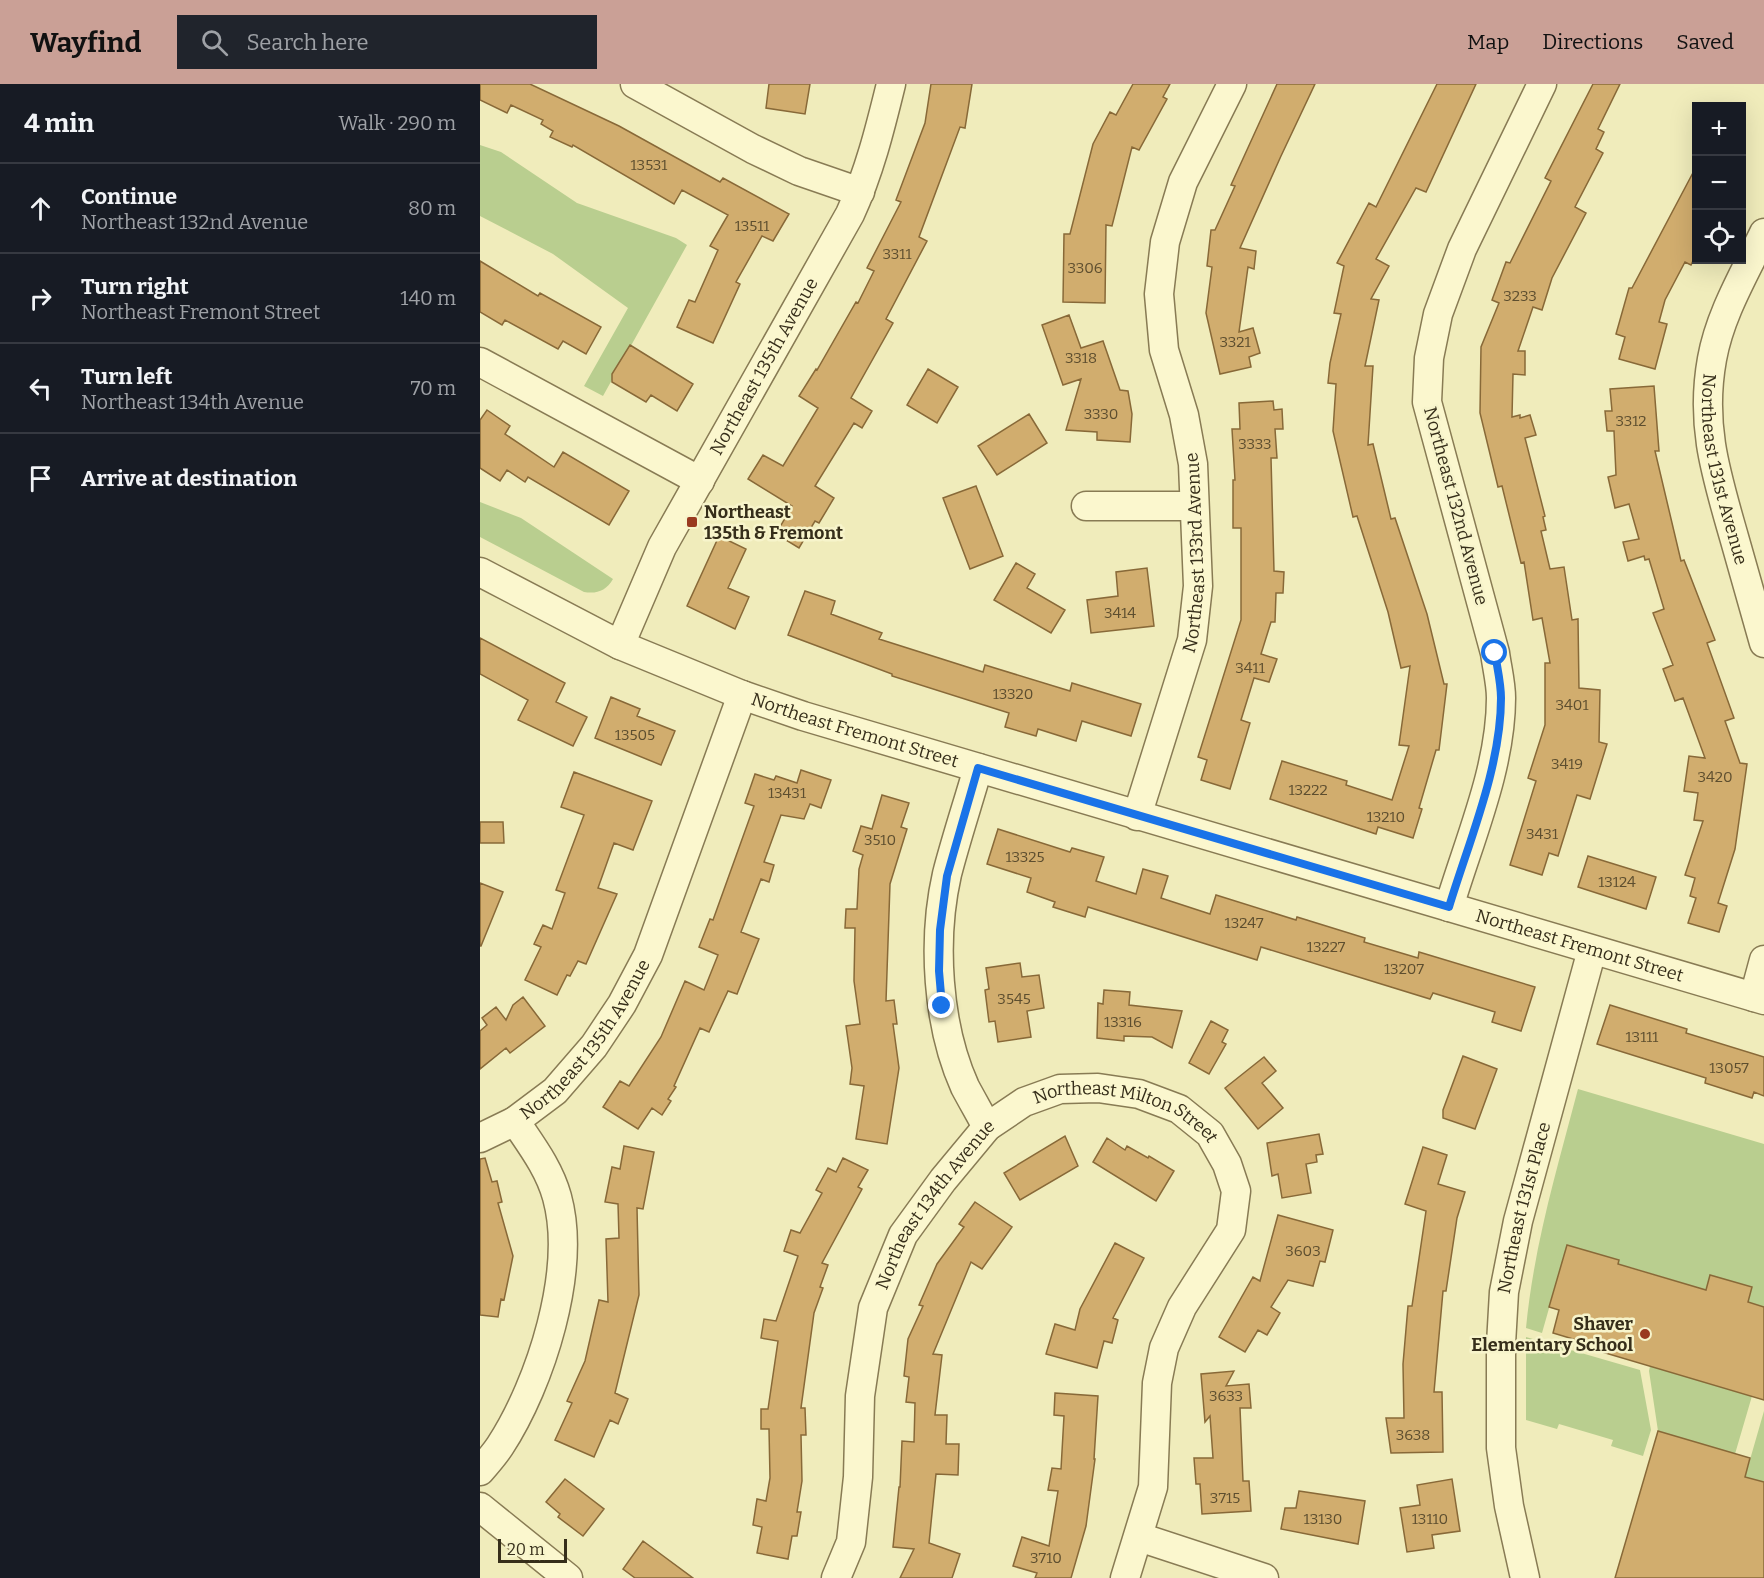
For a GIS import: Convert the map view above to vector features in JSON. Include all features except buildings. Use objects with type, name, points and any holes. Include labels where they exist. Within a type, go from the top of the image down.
[{"type":"street","points":[[635,84],[753,149],[799,171],[860,192]]},
{"type":"street","name":"Northeast 135th Avenue","points":[[620,645],[662,547],[850,214],[879,136],[891,84]]},
{"type":"street","name":"Northeast 133rd Avenue","points":[[1137,816],[1192,640],[1198,586],[1193,464],[1184,415],[1164,350],[1159,294],[1165,242],[1183,182],[1232,84]]},
{"type":"street","name":"Northeast 132nd Avenue","points":[[1449,907],[1494,762],[1501,695],[1495,653],[1427,402],[1429,358],[1438,314],[1462,249],[1542,84]]},
{"type":"street","name":"Northeast 131st Avenue","points":[[1764,233],[1726,311],[1712,357],[1708,398],[1708,425],[1713,467],[1764,642]]},
{"type":"street","points":[[480,362],[700,481]]},
{"type":"street","points":[[1086,506],[1194,506]]},
{"type":"street","name":"Northeast Fremont Street","points":[[480,572],[620,645],[742,694],[868,736],[1759,999]]},
{"type":"street","name":"Northeast 135th Avenue","points":[[480,1471],[500,1446],[526,1397],[548,1337],[560,1287],[564,1238],[557,1196],[543,1163],[514,1121],[555,1090],[594,1046],[622,1004],[648,955],[742,694]]},
{"type":"street","name":"Northeast 134th Avenue","points":[[836,1578],[851,1542],[858,1477],[860,1396],[873,1308],[903,1235],[943,1180],[987,1127],[965,1086],[953,1051],[942,1006],[939,971],[940,930],[947,876],[978,768]]},
{"type":"street","name":"Northeast 131st Place","points":[[1525,1578],[1509,1506],[1501,1448],[1501,1344],[1504,1292],[1518,1221],[1592,950]]},
{"type":"street","points":[[1759,999],[1764,960]]},
{"type":"street","name":"Northeast Milton Street","points":[[987,1127],[1024,1102],[1060,1089],[1098,1088],[1140,1094],[1179,1108],[1210,1134],[1227,1164],[1236,1191],[1231,1230],[1182,1307],[1164,1348],[1157,1383],[1153,1487],[1138,1537]]},
{"type":"street","points":[[480,1138],[514,1121]]},
{"type":"street","points":[[480,1507],[568,1578]]},
{"type":"street","points":[[1125,1578],[1138,1537],[1264,1578]]},
{"type":"green space","points":[[480,145],[501,152],[577,203],[676,238],[687,245],[603,396],[584,386],[628,308],[553,254],[480,216]]},
{"type":"green space","points":[[480,502],[521,518],[613,579],[601,591],[584,592],[480,537]]},
{"type":"green space","points":[[1578,1089],[1764,1144],[1764,1307],[1748,1302],[1752,1287],[1710,1275],[1706,1290],[1630,1267],[1617,1269],[1619,1260],[1567,1245],[1542,1333],[1526,1328],[1540,1237]]},
{"type":"green space","points":[[1526,1337],[1640,1370],[1651,1430],[1643,1456],[1611,1446],[1613,1440],[1559,1424],[1557,1429],[1526,1420]]},
{"type":"green space","points":[[1650,1366],[1752,1396],[1735,1454],[1658,1431]]},
{"type":"green space","points":[[1764,1411],[1764,1482],[1745,1477]]},
{"type":"place","name":"Northeast 135th & Fremont","points":[[692,522]]},
{"type":"place","name":"Shaver Elementary School","points":[[1645,1334]]},
{"type":"route","points":[[942,1006],[939,971],[940,930],[947,876],[978,768],[1449,907],[1494,762],[1501,695],[1495,653]]}]
